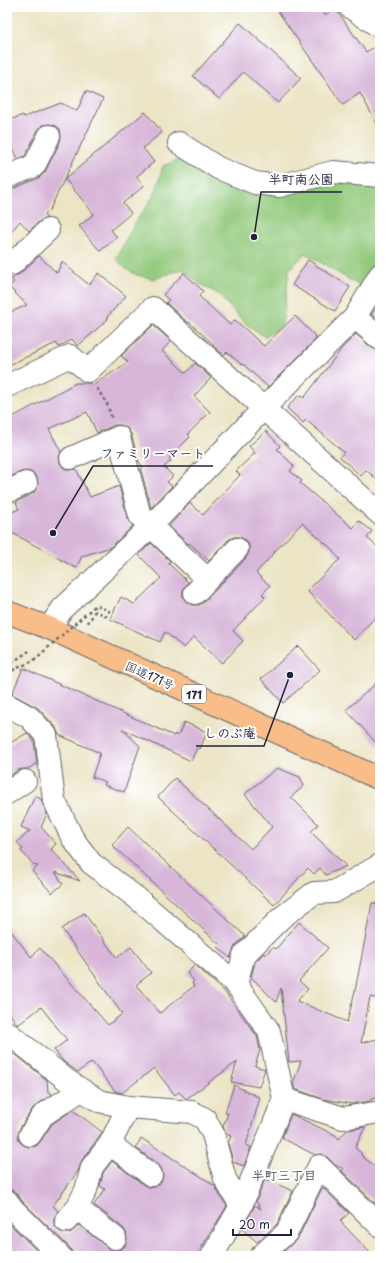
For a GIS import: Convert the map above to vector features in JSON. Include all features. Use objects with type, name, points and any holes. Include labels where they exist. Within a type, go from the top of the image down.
[{"type":"highway","name":"国道171号","points":[[7,612],[49,628],[380,779]]},
{"type":"street","points":[[350,7],[380,26]]},
{"type":"street","points":[[7,177],[34,166],[49,136]]},
{"type":"street","points":[[179,144],[218,168],[255,183],[279,186],[333,172],[380,176]]},
{"type":"street","points":[[7,260],[12,264],[48,230]]},
{"type":"street","points":[[49,628],[62,608],[151,526],[264,408],[355,317],[380,275]]},
{"type":"street","points":[[7,386],[70,356],[88,371],[153,308],[380,514]]},
{"type":"street","points":[[355,317],[380,339]]},
{"type":"street","points":[[71,458],[119,437],[140,516],[151,526],[201,586],[237,549]]},
{"type":"street","points":[[7,705],[29,717],[46,735],[54,800],[73,839],[91,864],[138,899],[236,984],[269,1031],[284,1099],[241,1206],[218,1253]]},
{"type":"street","points":[[7,793],[25,781]]},
{"type":"street","points":[[236,984],[244,954],[281,918],[314,893],[334,892],[380,865]]},
{"type":"street","points":[[11,1039],[68,1081],[99,1101],[128,1107],[192,1112],[205,1119],[213,1134],[225,1179],[241,1206]]},
{"type":"street","points":[[30,1135],[43,1115],[81,1090]]},
{"type":"street","points":[[284,1099],[343,1118],[380,1112]]},
{"type":"street","points":[[115,1238],[72,1214],[86,1190],[92,1167],[110,1144],[128,1107]]},
{"type":"street","points":[[110,1144],[151,1175]]},
{"type":"street","points":[[260,1256],[287,1232],[319,1166],[380,1226]]},
{"type":"street","points":[[7,1201],[13,1209],[60,1256]]},
{"type":"path","points":[[88,371],[106,404],[119,437]]},
{"type":"path","points":[[7,673],[33,661],[96,605],[109,611],[106,616],[95,611],[89,622],[78,616]]},
{"type":"path","points":[[7,666],[29,651]]},
{"type":"green space","points":[[177,160],[307,187],[335,183],[380,185],[380,259],[363,288],[305,253],[289,270],[282,325],[265,337],[245,323],[217,293],[200,284],[182,269],[154,279],[137,275],[126,269],[116,259],[136,221],[156,191],[163,166]]},
{"type":"building","points":[[275,7],[319,7],[325,15],[335,8],[366,52],[380,44],[380,129],[360,93],[343,105]]},
{"type":"building","points":[[240,23],[301,78],[278,103],[243,72],[219,99],[193,76]]},
{"type":"building","points":[[86,91],[103,99],[50,209],[44,215],[47,218],[40,221],[29,231],[20,221],[7,237],[7,189],[12,189],[39,178],[45,172],[60,142],[61,136],[60,129],[55,125],[42,125],[25,156],[18,159],[7,135],[7,121],[23,115],[24,117],[61,103],[77,111]]},
{"type":"building","points":[[145,112],[162,132],[143,148],[154,162],[136,177],[144,186],[123,203],[131,213],[111,230],[117,237],[100,251],[79,226],[94,214],[65,179]]},
{"type":"building","points":[[39,256],[57,273],[62,262],[89,285],[99,273],[126,296],[107,317],[108,319],[78,346],[72,339],[59,347],[56,343],[7,366],[7,314],[27,305],[9,287],[14,282],[11,279],[21,273]]},
{"type":"building","points":[[308,260],[350,287],[335,311],[292,285]]},
{"type":"building","points":[[184,273],[203,291],[199,296],[230,325],[235,320],[264,346],[295,316],[317,338],[268,387],[243,364],[242,365],[227,352],[224,355],[189,322],[188,323],[166,303],[169,300],[163,295]]},
{"type":"building","points":[[380,304],[380,322],[371,314]]},
{"type":"building","points":[[153,325],[171,341],[162,351],[186,373],[195,363],[211,378],[194,396],[210,412],[188,434],[190,437],[169,458],[171,461],[164,467],[173,476],[167,482],[172,486],[151,508],[141,470],[143,467],[139,462],[131,434],[127,428],[121,425],[114,425],[97,433],[87,412],[49,429],[61,452],[59,457],[60,463],[64,468],[69,470],[76,469],[90,497],[119,486],[128,519],[133,526],[111,547],[82,556],[76,568],[7,530],[7,514],[19,509],[16,502],[32,494],[36,490],[38,484],[37,478],[33,473],[27,471],[7,478],[7,420],[76,383],[90,383],[92,386],[128,362],[121,356]]},
{"type":"building","points":[[356,334],[372,348],[380,351],[380,482],[366,470],[361,476],[340,457],[344,452],[306,420],[303,423],[287,408],[299,395],[304,398],[342,348]]},
{"type":"building","points":[[266,431],[280,446],[277,449],[294,466],[290,471],[302,481],[300,483],[353,528],[359,521],[372,531],[367,538],[380,549],[380,612],[354,640],[307,591],[340,559],[333,552],[334,551],[302,523],[256,573],[270,586],[262,594],[265,597],[233,631],[243,641],[222,663],[194,637],[184,648],[165,632],[160,642],[110,619],[121,597],[134,604],[161,578],[139,555],[151,543],[170,561],[168,563],[188,582],[183,590],[183,596],[186,602],[192,605],[199,605],[204,602],[246,558],[249,552],[249,545],[246,540],[240,537],[234,537],[228,540],[209,561],[169,526],[190,503],[203,515],[240,475],[236,471],[255,453],[249,446]]},
{"type":"building","points":[[298,646],[320,670],[283,703],[261,679]]},
{"type":"building","points":[[23,668],[174,736],[175,734],[178,736],[184,722],[207,732],[200,749],[197,748],[191,761],[122,729],[140,746],[124,792],[104,785],[106,782],[92,777],[100,753],[59,735],[55,726],[38,708],[12,694]]},
{"type":"building","points":[[380,680],[380,747],[346,710]]},
{"type":"building","points":[[27,733],[34,741],[37,763],[28,769],[18,770],[7,778],[7,745]]},
{"type":"building","points":[[277,768],[300,777],[304,786],[291,797],[318,824],[311,832],[346,866],[326,875],[320,868],[314,874],[308,868],[274,905],[158,797],[175,778],[251,849],[272,827],[245,794]]},
{"type":"building","points":[[35,796],[41,799],[47,814],[41,827],[56,844],[51,849],[80,881],[55,872],[63,884],[52,893],[32,871],[38,866],[34,865],[21,851],[23,849],[17,842],[30,831],[21,827]]},
{"type":"building","points":[[128,827],[245,936],[235,946],[230,958],[217,946],[219,944],[112,845]]},
{"type":"building","points":[[372,903],[380,904],[380,999],[370,997],[361,1043],[377,1039],[380,1053],[380,1071],[376,1072],[380,1097],[371,1099],[371,1101],[352,1104],[323,1099],[295,1089],[293,1083],[301,1061],[289,1062],[281,988],[276,1002],[251,977],[255,962],[273,947],[276,949],[299,922],[328,948],[299,981],[308,989],[297,1001],[347,1022],[355,991]]},
{"type":"building","points":[[84,913],[117,958],[131,947],[151,973],[136,985],[160,1013],[194,986],[192,983],[194,981],[187,973],[195,965],[224,991],[257,1036],[260,1050],[255,1066],[265,1069],[259,1087],[231,1082],[237,1062],[186,1099],[179,1092],[175,1095],[154,1068],[122,1093],[115,1091],[92,1062],[78,1072],[64,1062],[54,1050],[67,1040],[41,1007],[18,1025],[7,1010],[7,926],[31,957],[40,948],[108,1025],[122,1014],[62,929]]},
{"type":"building","points":[[15,1054],[47,1080],[48,1092],[52,1094],[33,1108],[20,1128],[18,1135],[19,1141],[23,1145],[29,1147],[36,1146],[52,1124],[73,1110],[102,1132],[82,1160],[78,1171],[53,1206],[58,1211],[54,1219],[54,1225],[58,1230],[63,1233],[70,1233],[79,1225],[108,1248],[119,1250],[125,1246],[127,1239],[123,1228],[94,1205],[105,1189],[100,1186],[103,1173],[112,1161],[144,1185],[155,1187],[161,1182],[163,1176],[159,1165],[136,1148],[141,1138],[215,1186],[219,1195],[227,1206],[196,1256],[72,1256],[72,1252],[69,1247],[22,1201],[17,1193],[7,1189],[7,1055]]},
{"type":"building","points":[[234,1085],[260,1098],[246,1145],[251,1147],[244,1166],[233,1162],[228,1143],[231,1136],[226,1134],[223,1127],[228,1113],[225,1113]]},
{"type":"building","points":[[291,1114],[335,1135],[339,1139],[347,1130],[365,1127],[355,1148],[380,1171],[380,1208],[342,1171],[344,1169],[335,1165],[322,1154],[315,1155],[282,1138]]},
{"type":"building","points":[[265,1179],[293,1191],[277,1224],[257,1242],[242,1229],[255,1205],[261,1209],[256,1201]]},
{"type":"building","points":[[323,1188],[349,1213],[340,1221],[373,1256],[279,1256],[298,1238]]},
{"type":"building","points":[[7,1221],[42,1256],[7,1256]]},
{"type":"place","name":"半町南公園","points":[[254,237]]},
{"type":"place","name":"ファミリーマート","points":[[53,533]]},
{"type":"place","name":"しのぶ庵","points":[[290,675]]},
{"type":"district","name":"半町三丁目","points":[[284,1174]]}]
